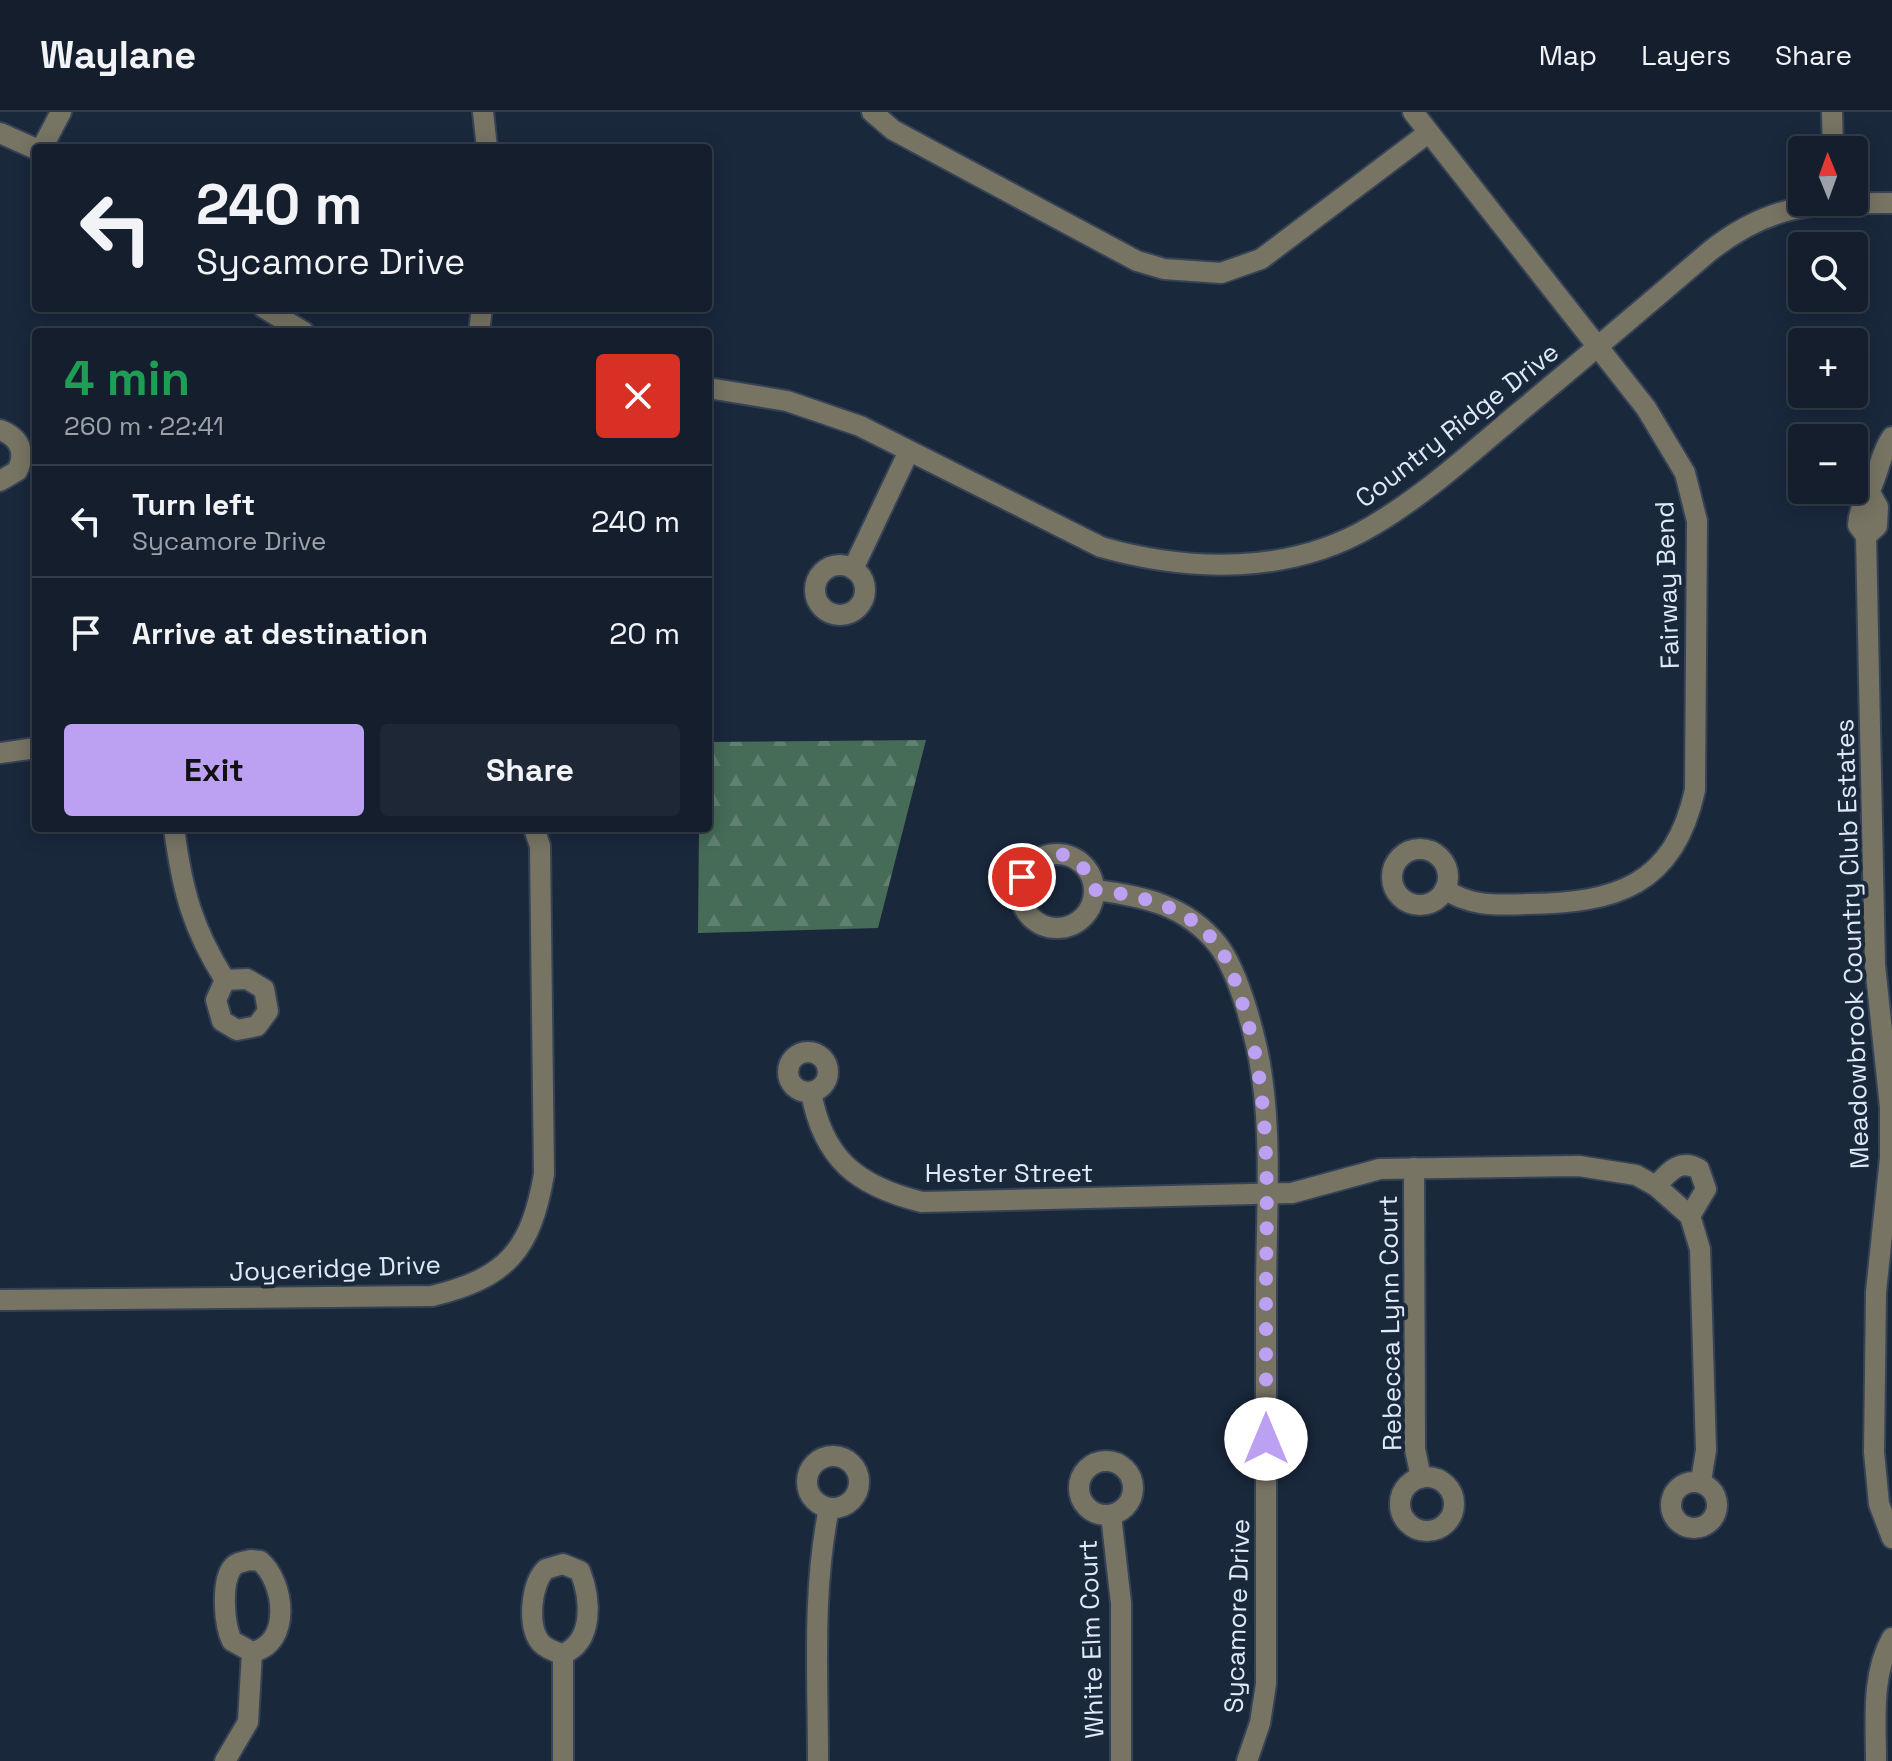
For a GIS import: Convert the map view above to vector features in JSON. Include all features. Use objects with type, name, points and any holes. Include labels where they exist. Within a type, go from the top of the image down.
[{"type":"street","points":[[44,144],[61,112]]},
{"type":"street","points":[[483,112],[487,144]]},
{"type":"street","points":[[872,112],[893,130],[1137,261],[1221,273],[1261,259],[1428,133]]},
{"type":"street","name":"Fairway Bend","points":[[1413,112],[1646,408],[1685,473],[1697,521],[1696,766],[1689,813],[1669,854],[1636,884],[1613,895],[1584,903],[1493,905],[1458,898],[1445,889]]},
{"type":"street","points":[[1832,112],[1833,136]]},
{"type":"street","points":[[0,133],[32,147]]},
{"type":"street","name":"Country Ridge Drive","points":[[1868,203],[1892,203]]},
{"type":"street","name":"Country Ridge Drive","points":[[712,388],[756,393],[824,412],[1101,547],[1164,562],[1199,566],[1263,562],[1336,544],[1370,527],[1467,456],[1710,251],[1750,222],[1788,211]]},
{"type":"street","points":[[271,312],[297,328]]},
{"type":"street","points":[[0,430],[16,439],[22,455],[17,471],[0,481]]},
{"type":"street","name":"Meadowbrook Country Club Estates","points":[[1892,437],[1879,458],[1870,493],[1878,507],[1877,526],[1866,536],[1872,901],[1890,1120],[1890,1158],[1876,1292],[1874,1452],[1879,1504],[1892,1538]]},
{"type":"street","points":[[853,569],[909,451]]},
{"type":"street","points":[[0,753],[32,749]]},
{"type":"street","points":[[175,832],[191,920],[225,980]]},
{"type":"street","name":"Joyceridge Drive","points":[[0,1300],[432,1296],[470,1287],[497,1272],[532,1226],[544,1174],[540,846],[535,832]]},
{"type":"street","name":"Sycamore Drive","points":[[1095,890],[1138,896],[1170,906],[1200,927],[1219,947],[1235,979],[1262,1078],[1266,1194],[1266,1684],[1260,1723],[1247,1761]]},
{"type":"street","name":"Hester Street","points":[[811,1092],[816,1119],[839,1160],[878,1189],[922,1202],[1266,1194],[1313,1189],[1380,1169],[1414,1168],[1579,1166],[1636,1175],[1656,1186]]},
{"type":"street","points":[[1690,1216],[1706,1189],[1699,1169],[1684,1164],[1677,1166],[1656,1186],[1690,1216],[1700,1249],[1706,1450],[1701,1481]]},
{"type":"street","name":"Rebecca Lynn Court","points":[[1414,1168],[1415,1449],[1421,1478]]},
{"type":"street","points":[[818,1761],[816,1652],[821,1548],[829,1508]]},
{"type":"street","name":"White Elm Court","points":[[1111,1515],[1121,1603],[1121,1761]]},
{"type":"street","points":[[1876,1761],[1878,1684],[1884,1652],[1892,1638]]},
{"type":"street","points":[[225,1761],[248,1722],[252,1652]]},
{"type":"street","points":[[563,1654],[563,1761]]},
{"type":"green space","points":[[926,740],[878,928],[698,933],[699,832],[712,832],[712,742]]},
{"type":"route","points":[[1022,877],[1034,861],[1050,854],[1070,856],[1090,873],[1095,890],[1138,896],[1170,906],[1200,927],[1219,947],[1235,979],[1262,1078],[1266,1194],[1266,1439]]}]
